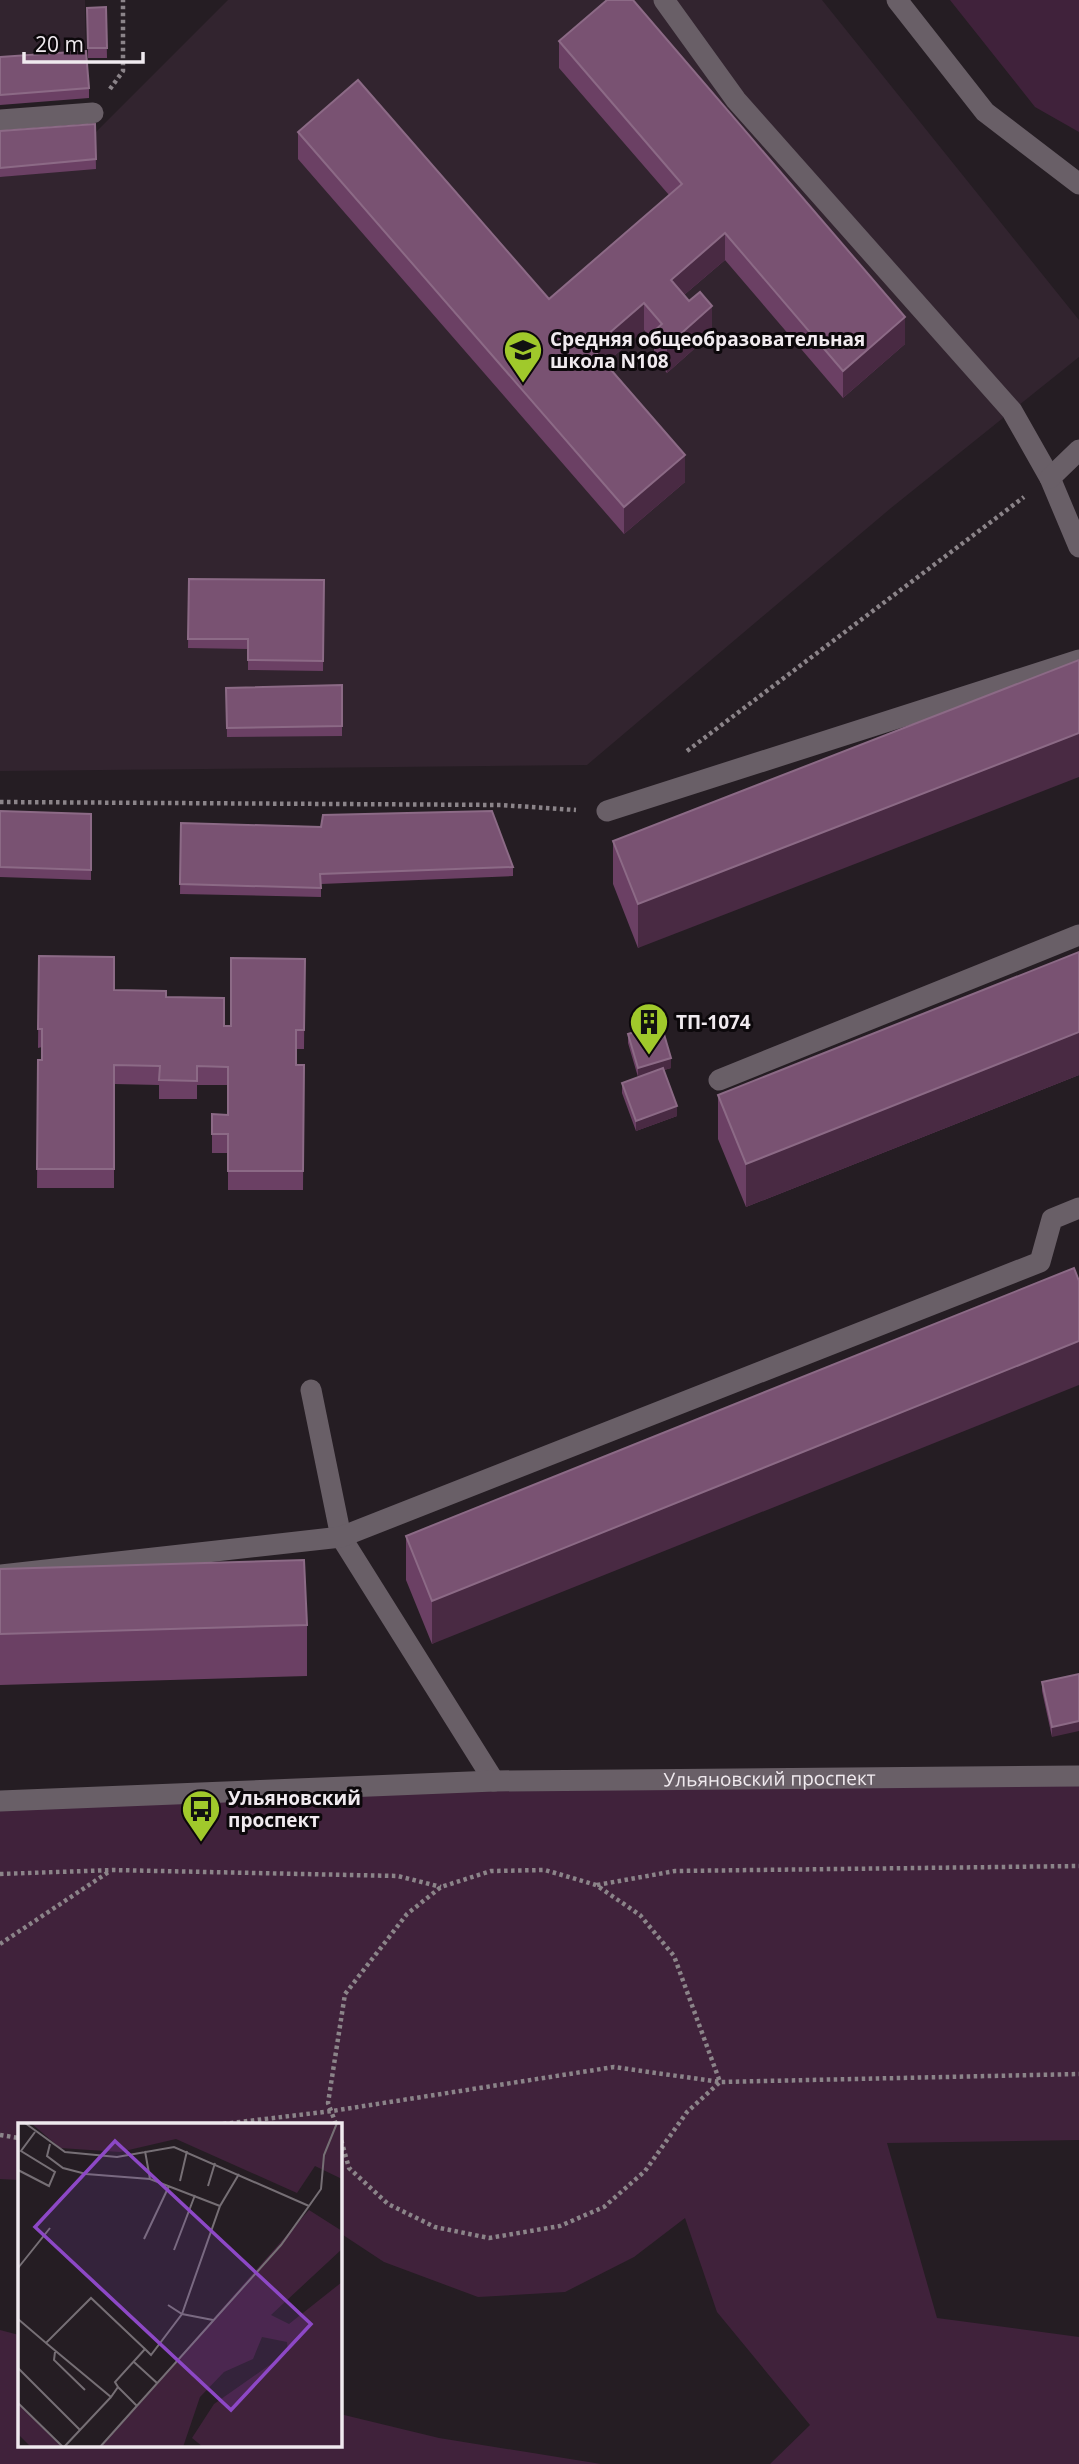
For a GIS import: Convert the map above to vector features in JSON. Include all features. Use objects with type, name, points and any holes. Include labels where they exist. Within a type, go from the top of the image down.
[{"type":"street","points":[[664,0],[736,100],[1012,411],[1050,478],[1079,547]]},
{"type":"street","points":[[897,0],[985,112],[1079,184]]},
{"type":"street","points":[[0,120],[93,113]]},
{"type":"street","points":[[1050,478],[1079,450]]},
{"type":"street","points":[[607,811],[1079,660]]},
{"type":"street","points":[[719,1080],[1079,935]]},
{"type":"street","points":[[0,1575],[341,1536],[1040,1262],[1052,1219],[1079,1208]]},
{"type":"street","points":[[311,1390],[341,1536],[494,1781]]},
{"type":"street","name":"Ульяновский проспект","points":[[0,1801],[494,1781],[1079,1776]]},
{"type":"path","points":[[93,113],[123,71],[123,0]]},
{"type":"path","points":[[684,753],[1050,478]]},
{"type":"path","points":[[0,802],[501,805],[607,811]]},
{"type":"path","points":[[596,1885],[675,1871],[1079,1866]]},
{"type":"path","points":[[0,1874],[111,1870],[398,1876],[441,1887]]},
{"type":"path","points":[[0,1944],[111,1870]]},
{"type":"path","points":[[336,2123],[328,2103],[345,1994],[407,1914],[441,1887],[491,1871],[545,1870],[596,1885],[640,1915],[674,1956],[720,2082]]},
{"type":"path","points":[[232,2123],[332,2112],[614,2067],[720,2082],[1079,2074]]},
{"type":"path","points":[[341,2140],[349,2168],[387,2204],[435,2227],[489,2238],[560,2226],[604,2207],[645,2171],[687,2112],[720,2082]]},
{"type":"path","points":[[0,2134],[18,2138]]},
{"type":"shaded area","points":[[0,0],[85,0],[86,61],[0,67]]},
{"type":"shaded area","name":"Средняя общеобразовательная школа N108","points":[[228,0],[822,0],[1079,320],[1079,357],[891,508],[587,765],[0,771],[0,177],[95,168],[95,133]]},
{"type":"shaded area","points":[[950,0],[1079,0],[1079,132],[1035,107]]},
{"type":"shaded area","points":[[1079,1776],[1079,2140],[887,2143],[937,2318],[1079,2337],[1079,2464],[770,2464],[810,2425],[717,2312],[685,2218],[634,2257],[565,2292],[478,2297],[384,2262],[341,2234],[341,2123],[18,2123],[18,2180],[0,2179],[0,1801]]},
{"type":"shaded area","points":[[0,2330],[18,2335],[18,2446],[341,2446],[341,2414],[439,2438],[601,2464],[0,2464]]},
{"type":"building","points":[[607,0],[633,0],[905,317],[843,371],[725,233],[671,280],[689,301],[700,292],[712,306],[667,346],[654,331],[662,324],[644,303],[592,348],[685,455],[624,507],[298,132],[358,80],[549,299],[682,184],[559,41]]},
{"type":"building","points":[[106,7],[107,48],[88,48],[87,8]]},
{"type":"building","points":[[86,51],[89,88],[0,95],[0,57]]},
{"type":"building","points":[[95,124],[96,159],[0,168],[0,131]]},
{"type":"building","points":[[189,579],[324,580],[323,661],[248,660],[248,639],[188,639]]},
{"type":"building","points":[[1079,660],[1079,733],[638,904],[613,841]]},
{"type":"building","points":[[342,685],[342,726],[227,728],[226,688]]},
{"type":"building","points":[[0,811],[91,814],[91,870],[0,867]]},
{"type":"building","points":[[492,811],[513,867],[320,874],[321,888],[180,884],[181,823],[321,827],[323,815]]},
{"type":"building","points":[[1079,952],[1079,1032],[746,1164],[718,1095]]},
{"type":"building","points":[[39,956],[114,957],[114,990],[166,991],[166,997],[224,998],[224,1026],[231,1026],[231,958],[305,959],[304,1030],[296,1030],[296,1065],[304,1065],[303,1171],[228,1171],[228,1134],[212,1134],[212,1114],[228,1115],[228,1067],[197,1066],[197,1081],[159,1080],[160,1066],[114,1065],[114,1169],[37,1169],[38,1060],[42,1060],[42,1029],[38,1029]]},
{"type":"building","name":"ТП-1074","points":[[661,1024],[671,1058],[638,1068],[628,1034]]},
{"type":"building","points":[[663,1068],[677,1106],[636,1121],[622,1083]]},
{"type":"building","points":[[1074,1268],[1079,1281],[1079,1341],[432,1601],[406,1536]]},
{"type":"building","points":[[304,1560],[307,1625],[0,1634],[0,1569]]},
{"type":"building","points":[[1079,1674],[1079,1721],[1052,1727],[1042,1682]]},
{"type":"place","name":"Средняя общеобразовательная школа N108","points":[[523,384]]},
{"type":"place","name":"ТП-1074","points":[[649,1056]]},
{"type":"place","name":"Ульяновский проспект","points":[[201,1843]]}]
